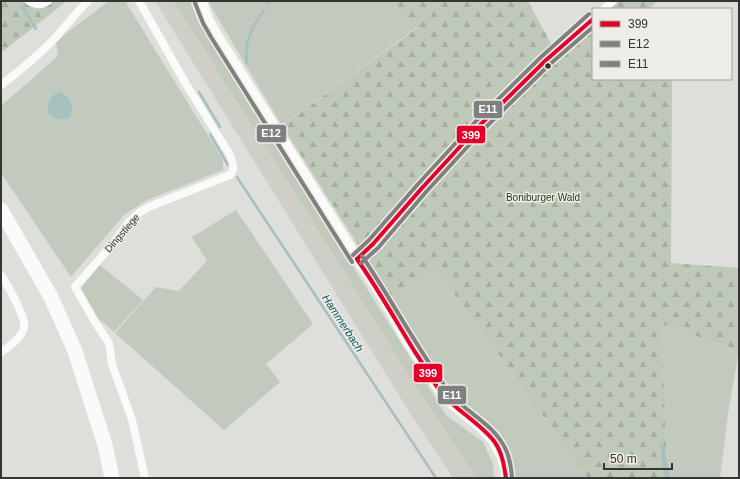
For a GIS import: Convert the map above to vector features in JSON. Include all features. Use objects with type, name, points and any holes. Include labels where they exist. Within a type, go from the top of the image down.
[{"type":"highway","points":[[1,210],[51,297],[75,351],[105,445],[112,478]]},
{"type":"street","points":[[29,1],[34,4],[38,4],[48,1]]},
{"type":"street","name":"Dingstiege","points":[[139,1],[186,84],[230,155],[234,168],[230,175],[151,206],[140,212],[129,222],[112,245],[75,287],[109,343],[112,364],[132,420],[145,478]]},
{"type":"street","points":[[201,1],[208,20],[216,34],[380,292],[406,338],[439,389],[449,401],[482,428],[494,441],[502,456],[506,470],[506,478]]},
{"type":"street","points":[[605,8],[613,1]]},
{"type":"street","points":[[1,85],[40,54],[85,2]]},
{"type":"street","points":[[358,259],[479,126],[545,61],[592,19]]},
{"type":"street","points":[[1,275],[11,292],[24,321],[25,327],[19,337],[1,352]]},
{"type":"shaded area","points":[[155,1],[174,1],[410,377],[476,478],[453,478],[413,418]]},
{"type":"green space","points":[[1,1],[67,1],[1,53]]},
{"type":"green space","points":[[109,1],[125,1],[223,160],[223,170],[147,200],[124,215],[71,277],[1,173],[1,106],[58,56],[56,41]]},
{"type":"green space","points":[[174,1],[190,1],[199,24],[233,75],[446,415],[483,442],[493,464],[494,478],[476,478],[410,377]]},
{"type":"green space","points":[[209,1],[392,1],[417,27],[282,126]]},
{"type":"green space","name":"Boniburger Wald","points":[[392,1],[528,1],[556,53],[592,23],[592,80],[672,80],[671,263],[739,268],[739,351],[662,324],[667,478],[588,478],[437,270],[390,296],[282,126],[417,28]]},
{"type":"green space","points":[[618,1],[657,1],[651,8],[610,8]]},
{"type":"green space","points":[[236,210],[313,324],[266,364],[280,382],[224,430],[115,333],[156,287],[179,291],[207,261],[192,237]]},
{"type":"green space","points":[[100,265],[143,300],[114,332],[97,317],[81,288]]},
{"type":"green space","points":[[437,270],[588,478],[515,478],[511,453],[499,432],[464,403],[448,387],[432,365],[390,296]]},
{"type":"green space","points":[[662,324],[739,351],[728,414],[720,478],[667,478]]},
{"type":"water","points":[[59,92],[69,99],[72,105],[70,117],[64,119],[58,119],[48,113],[50,100]]},
{"type":"water","points":[[662,443],[664,445],[670,478],[665,478],[660,445]]},
{"type":"waterway","points":[[22,6],[36,29]]},
{"type":"waterway","name":"Hammerbach","points":[[246,63],[246,54],[250,35],[264,10]]},
{"type":"waterway","name":"Hammerbach","points":[[199,92],[220,127]]},
{"type":"waterway","name":"Hammerbach","points":[[210,134],[228,165]]},
{"type":"waterway","name":"Hammerbach","points":[[237,177],[436,478]]},
{"type":"transit line","name":"E12","points":[[195,3],[203,23],[211,37],[352,262]]},
{"type":"transit line","name":"E11","points":[[353,255],[369,240],[475,122],[541,57],[589,14]]},
{"type":"transit line","name":"399","points":[[357,259],[373,244],[479,126],[545,61],[592,20]]},
{"type":"transit line","name":"E12","points":[[361,263],[378,248],[426,192],[483,130],[549,65],[592,28]]},
{"type":"transit line","name":"E11","points":[[362,256],[421,351],[447,388],[459,402],[497,435],[507,451],[512,477]]},
{"type":"transit line","name":"399","points":[[357,259],[380,293],[440,391],[453,405],[488,434],[497,445],[501,454],[506,478]]}]
